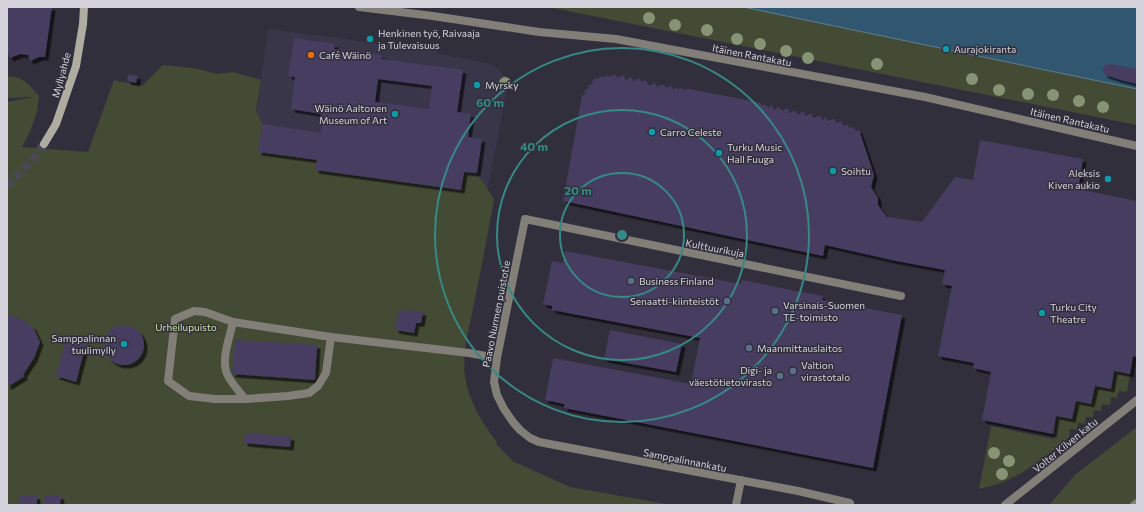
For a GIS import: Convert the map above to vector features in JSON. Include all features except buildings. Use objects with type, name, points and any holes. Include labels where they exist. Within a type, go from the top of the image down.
[{"type":"main road","name":"Myllyahde","points":[[44,144],[56,124],[76,66],[83,24],[84,7]]},
{"type":"street","name":"Itäinen Rantakatu","points":[[359,7],[433,16],[539,32],[616,39],[925,97],[1137,146]]},
{"type":"street","name":"Kulttuurikuja","points":[[525,219],[902,296]]},
{"type":"street","name":"Paavo Nurmen puistotie","points":[[520,430],[504,409],[497,394],[494,382],[497,358],[525,219]]},
{"type":"street","points":[[331,337],[326,373],[318,386],[309,393],[245,400],[215,399],[189,396],[168,381],[175,319],[194,311],[206,312],[233,322],[331,337],[469,353],[497,358]]},
{"type":"street","points":[[233,322],[225,356],[226,371],[245,400]]},
{"type":"street","name":"Volter Kilven katu","points":[[1005,505],[1137,400]]},
{"type":"street","name":"Samppalinnankatu","points":[[520,430],[530,438],[539,442],[798,491],[849,504]]},
{"type":"street","points":[[736,505],[741,480]]},
{"type":"shaded area","name":"Wäinö Aaltonen Museum of Art","points":[[268,29],[437,51],[437,53],[441,54],[491,64],[509,79],[487,193],[250,161]]},
{"type":"green space","name":"Aurajokiranta","points":[[548,7],[1137,7],[1137,125]]},
{"type":"green space","name":"Urheilupuisto","points":[[163,65],[193,68],[218,74],[233,72],[261,80],[256,110],[262,124],[258,152],[317,160],[316,169],[461,189],[464,172],[477,173],[494,199],[468,331],[464,359],[467,386],[481,419],[497,442],[496,444],[515,463],[570,487],[672,505],[7,505],[7,102],[35,97],[7,98],[7,77],[22,79],[39,96],[37,112],[30,132],[22,147],[88,152],[114,80],[142,86]]},
{"type":"green space","points":[[1114,371],[1130,374],[1127,392],[1119,391],[1117,398],[1111,397],[1110,405],[1102,404],[1101,411],[1094,410],[1093,417],[1086,417],[1085,424],[1078,423],[1077,430],[1070,429],[1069,437],[1029,468],[1006,481],[979,489],[991,426],[1054,439],[1055,435],[1053,434],[1056,416],[1072,419],[1076,401],[1091,404],[1095,386],[1111,389]]},
{"type":"green space","points":[[1137,427],[1137,505],[1049,505],[1076,474]]},
{"type":"water","points":[[743,7],[1137,7],[1137,89]]},
{"type":"tunnel","points":[[7,186],[34,158],[44,144]]},
{"type":"place","name":"Henkinen työ, Raivaaja ja Tulevaisuus","points":[[370,39]]},
{"type":"place","name":"Aurajokiranta","points":[[946,49]]},
{"type":"place","name":"Café Wäinö","points":[[311,55]]},
{"type":"place","name":"Myrsky","points":[[477,85]]},
{"type":"place","name":"Wäinö Aaltonen Museum of Art","points":[[395,114]]},
{"type":"place","name":"Carro Celeste","points":[[652,132]]},
{"type":"place","name":"Turku Music Hall Fuuga","points":[[719,153]]},
{"type":"place","name":"Soihtu","points":[[833,171]]},
{"type":"place","name":"Aleksis Kiven aukio","points":[[1108,179]]},
{"type":"place","name":"Business Finland","points":[[631,281]]},
{"type":"place","name":"Senaatti-kiinteistöt","points":[[727,301]]},
{"type":"place","name":"Varsinais-Suomen TE-toimisto","points":[[775,311]]},
{"type":"place","name":"Turku City Theatre","points":[[1042,313]]},
{"type":"place","name":"Samppalinnan tuulimylly","points":[[124,344]]},
{"type":"place","name":"Maanmittauslaitos","points":[[749,348]]},
{"type":"place","name":"Valtion virastotalo","points":[[793,371]]},
{"type":"place","name":"Digi- ja väestötietovirasto","points":[[780,376]]}]
